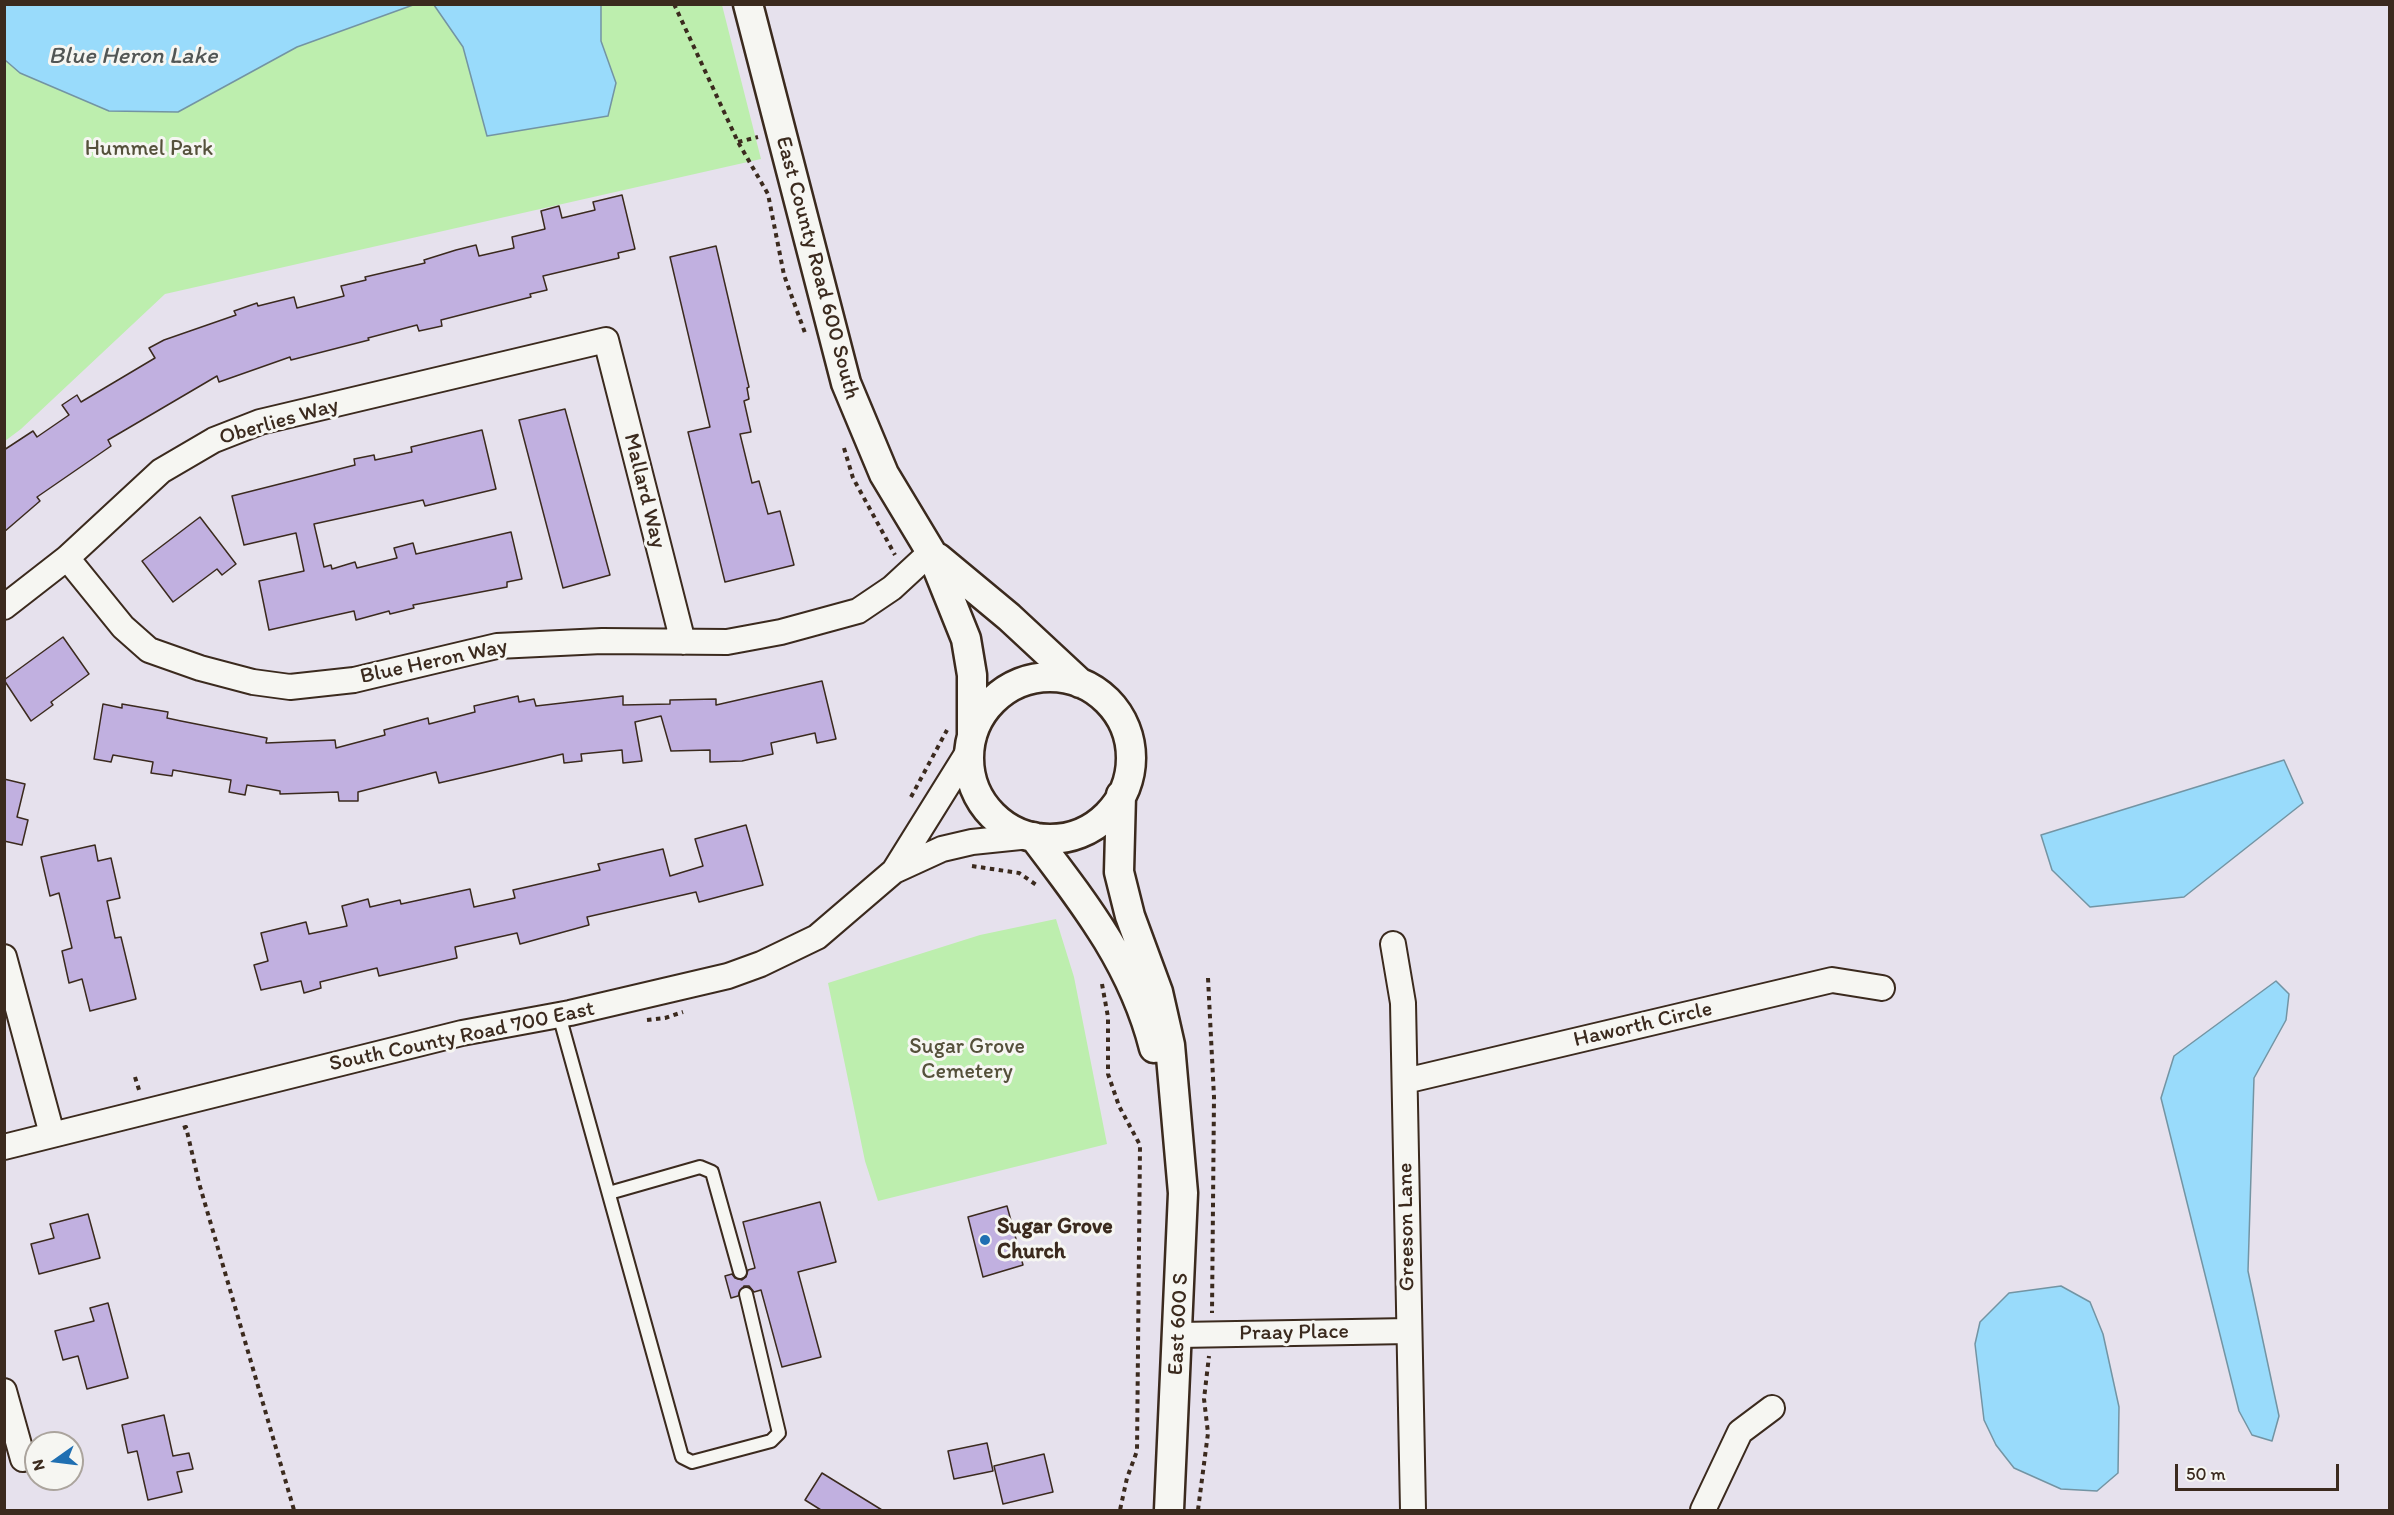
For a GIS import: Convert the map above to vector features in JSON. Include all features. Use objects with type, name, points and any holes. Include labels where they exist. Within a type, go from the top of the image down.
[{"type":"street","name":"East County Road 600 South","points":[[748,4],[846,383],[884,474],[931,552],[966,639],[972,675],[971,742]]},
{"type":"street","name":"Oberlies Way","points":[[4,607],[67,558],[161,471],[214,440],[260,422],[606,340]]},
{"type":"street","name":"Mallard Way","points":[[606,340],[683,642]]},
{"type":"street","name":"East County Road 600 South","points":[[931,552],[1009,617],[1080,683]]},
{"type":"street","name":"Blue Heron Way","points":[[67,558],[123,627],[149,650],[200,668],[253,682],[281,686],[354,680],[497,646],[602,641],[728,642],[791,630],[858,611],[892,588],[931,552]]},
{"type":"street","points":[[1040,677],[1067,679],[1080,683],[1097,693],[1113,708],[1127,736],[1130,766],[1121,795],[1113,808],[1090,828],[1061,838],[1032,836],[1002,823],[982,801],[971,776],[971,742],[977,723],[992,701],[1014,685],[1040,677]]},
{"type":"street","name":"South County Road 700 East","points":[[894,871],[971,742]]},
{"type":"street","points":[[1121,795],[1119,872],[1130,916],[1158,992],[1170,1045],[1178,1137]]},
{"type":"street","points":[[1032,836],[1091,911],[1119,958],[1153,1043],[1178,1137]]},
{"type":"street","name":"South County Road 700 East","points":[[4,1147],[462,1033],[559,1015],[728,976],[761,964],[817,937],[894,871],[942,849],[972,842],[1032,836]]},
{"type":"street","name":"Greeson Lane","points":[[1393,944],[1403,1003],[1413,1510]]},
{"type":"street","points":[[4,957],[52,1134]]},
{"type":"street","name":"Haworth Circle","points":[[1405,1081],[1832,980],[1882,988]]},
{"type":"street","name":"East 600 S","points":[[1169,1510],[1179,1335],[1183,1193],[1178,1137]]},
{"type":"street","name":"Praay Place","points":[[1179,1335],[1409,1331]]},
{"type":"street","points":[[4,1391],[23,1459]]},
{"type":"street","points":[[1703,1510],[1740,1432],[1772,1408]]},
{"type":"lane","points":[[559,1015],[685,1461],[692,1462],[771,1441],[779,1433],[746,1294]]},
{"type":"lane","points":[[609,1193],[700,1167],[708,1169],[712,1172],[740,1272]]},
{"type":"path","points":[[674,4],[738,142]]},
{"type":"path","points":[[1198,1510],[1208,1433],[1204,1399],[1214,1275],[1211,1235],[1214,1097],[1208,978]]},
{"type":"path","points":[[175,1129],[186,1127],[199,1184],[294,1510]]},
{"type":"green space","name":"Hummel Park","points":[[5,5],[722,5],[761,159],[165,294],[21,429],[5,441]]},
{"type":"green space","name":"Sugar Grove Cemetery","points":[[1056,919],[1074,977],[1107,1144],[878,1201],[865,1161],[828,983],[980,935]]},
{"type":"water","name":"Blue Heron Lake","points":[[5,4],[413,5],[297,47],[178,112],[109,111],[20,73],[5,60]]},
{"type":"water","points":[[434,5],[601,5],[601,41],[616,83],[608,116],[487,136],[463,47]]},
{"type":"water","points":[[2284,760],[2303,803],[2184,897],[2090,907],[2052,870],[2041,835]]},
{"type":"water","points":[[2276,981],[2289,994],[2286,1020],[2254,1078],[2248,1271],[2279,1416],[2272,1441],[2252,1435],[2239,1411],[2161,1098],[2174,1056]]},
{"type":"water","points":[[2061,1286],[2090,1302],[2103,1334],[2119,1407],[2118,1473],[2097,1491],[2061,1489],[2014,1468],[1996,1445],[1984,1420],[1975,1344],[1980,1322],[2009,1293]]},
{"type":"building","points":[[622,195],[635,249],[618,253],[619,258],[543,276],[547,290],[530,294],[531,297],[441,320],[442,326],[419,331],[417,325],[291,360],[290,357],[219,382],[217,376],[108,440],[111,446],[37,497],[40,501],[4,532],[4,450],[33,431],[37,437],[69,415],[62,405],[77,395],[81,402],[155,358],[149,348],[164,340],[236,315],[234,311],[257,303],[258,306],[294,297],[297,308],[344,296],[341,286],[366,280],[365,277],[425,263],[424,260],[456,250],[476,245],[479,256],[514,248],[512,237],[545,229],[541,211],[559,206],[562,218],[595,210],[593,202]]},
{"type":"building","points":[[716,246],[749,387],[747,388],[749,399],[744,401],[751,432],[740,434],[752,483],[759,481],[768,514],[780,511],[794,565],[725,582],[688,432],[710,427],[670,257]]},
{"type":"building","points":[[565,409],[610,575],[563,588],[519,420]]},
{"type":"building","points":[[482,430],[496,489],[425,506],[423,500],[314,524],[324,567],[331,565],[332,569],[355,562],[357,568],[397,558],[394,548],[413,543],[416,554],[511,532],[522,579],[507,582],[507,587],[413,605],[414,608],[390,614],[389,611],[356,620],[354,611],[269,630],[259,581],[304,571],[296,533],[244,545],[232,496],[355,465],[354,459],[374,455],[375,460],[412,452],[411,447]]},
{"type":"building","points":[[200,517],[236,564],[222,575],[217,569],[173,602],[142,561]]},
{"type":"building","points":[[63,637],[89,674],[51,702],[53,705],[31,721],[4,680]]},
{"type":"building","points":[[822,681],[836,739],[817,743],[815,733],[771,743],[773,754],[742,761],[710,762],[710,750],[671,751],[661,716],[635,722],[642,761],[623,763],[622,750],[581,754],[582,761],[564,763],[563,754],[439,783],[436,772],[358,792],[358,801],[339,801],[338,792],[280,794],[280,791],[247,785],[245,795],[229,792],[231,780],[173,770],[172,776],[151,773],[153,762],[113,755],[111,762],[94,759],[103,704],[122,708],[122,704],[168,712],[167,718],[267,738],[266,743],[335,740],[336,748],[385,735],[384,730],[428,718],[429,724],[475,712],[474,706],[518,696],[519,702],[534,699],[536,706],[623,696],[623,705],[670,704],[670,700],[716,699],[716,705]]},
{"type":"building","points":[[4,779],[25,784],[17,817],[28,820],[22,845],[4,841]]},
{"type":"building","points":[[746,825],[763,885],[699,902],[696,892],[587,917],[589,925],[520,944],[517,933],[455,947],[457,958],[379,976],[377,968],[320,982],[321,988],[304,993],[301,981],[261,990],[254,965],[268,961],[261,933],[306,922],[309,934],[347,926],[342,906],[368,899],[370,907],[400,900],[401,904],[470,889],[474,907],[515,898],[513,890],[600,870],[598,864],[663,849],[670,876],[703,866],[695,839]]},
{"type":"building","points":[[95,845],[98,861],[111,858],[120,898],[107,901],[115,938],[121,937],[136,999],[90,1011],[82,979],[69,983],[62,951],[72,948],[59,893],[50,896],[41,857]]},
{"type":"building","points":[[820,1202],[836,1262],[798,1272],[821,1357],[782,1367],[761,1290],[754,1292],[749,1286],[744,1286],[738,1296],[731,1298],[725,1276],[732,1274],[735,1278],[742,1280],[746,1277],[748,1270],[755,1268],[743,1222]]},
{"type":"building","points":[[1007,1206],[1023,1265],[983,1277],[968,1217]]},
{"type":"building","points":[[88,1214],[100,1258],[39,1274],[31,1244],[54,1238],[50,1224]]},
{"type":"building","points":[[108,1303],[128,1378],[87,1389],[78,1356],[63,1360],[55,1331],[94,1321],[90,1308]]},
{"type":"building","points":[[164,1415],[173,1456],[189,1453],[193,1469],[177,1472],[182,1492],[148,1500],[137,1451],[128,1453],[122,1425]]},
{"type":"building","points":[[987,1443],[993,1471],[954,1479],[948,1451]]},
{"type":"building","points":[[1044,1454],[1053,1492],[1003,1504],[994,1466]]},
{"type":"building","points":[[822,1473],[882,1510],[821,1510],[805,1500]]},
{"type":"place","name":"Sugar Grove Church","points":[[985,1240]]}]
